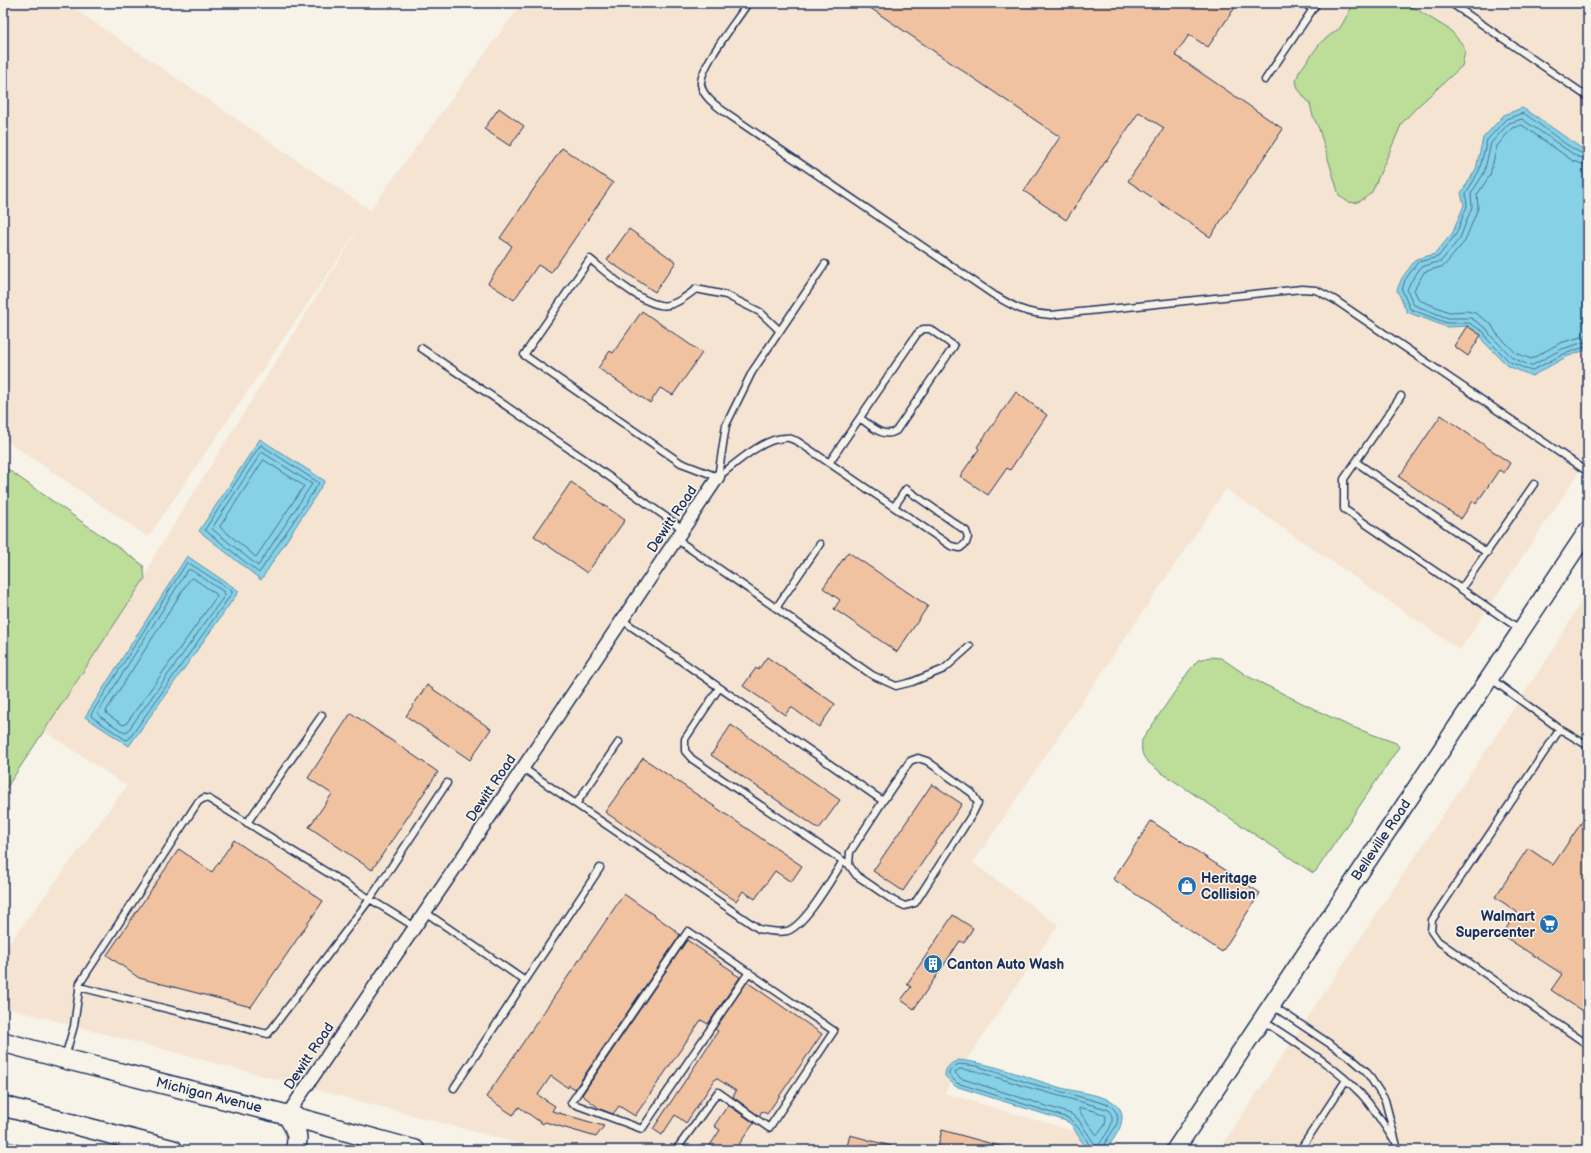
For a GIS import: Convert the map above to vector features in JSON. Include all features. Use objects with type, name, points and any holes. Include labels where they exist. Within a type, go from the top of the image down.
[{"type":"main road","name":"Belleville Road","points":[[1175,1150],[1588,530]]},
{"type":"main road","name":"Michigan Avenue","points":[[3,1042],[287,1115],[415,1150]]},
{"type":"main road","points":[[3,1106],[173,1150]]},
{"type":"main road","points":[[287,1115],[295,1126],[297,1134],[298,1142],[295,1150]]},
{"type":"street","name":"Dewitt Road","points":[[287,1115],[523,768],[718,477]]},
{"type":"lane","points":[[748,3],[708,63],[703,74],[701,84],[710,100],[728,115],[994,295],[1018,309],[1033,314],[1051,315],[1302,289],[1316,290],[1335,300],[1588,472]]},
{"type":"lane","points":[[1303,3],[1313,9]]},
{"type":"lane","points":[[1265,80],[1317,3]]},
{"type":"lane","points":[[1451,3],[1588,97]]},
{"type":"lane","points":[[718,477],[681,463],[524,355],[590,259],[637,295],[661,306],[681,300],[696,289],[726,295],[760,312],[780,331]]},
{"type":"lane","points":[[718,477],[726,425],[752,372],[825,264]]},
{"type":"lane","points":[[829,463],[917,334],[924,329],[930,329],[954,346],[896,431],[891,434],[885,434],[860,418]]},
{"type":"lane","points":[[421,348],[587,461],[776,608],[872,675],[896,686],[912,682],[944,669],[970,646]]},
{"type":"lane","points":[[1401,396],[1344,480],[1344,509],[1521,630]]},
{"type":"lane","points":[[718,477],[755,449],[776,438],[787,437],[797,441],[951,546],[960,548],[966,543],[968,537],[966,531],[906,489],[894,507]]},
{"type":"lane","points":[[1356,462],[1487,553]]},
{"type":"lane","points":[[1461,589],[1534,484]]},
{"type":"lane","points":[[776,608],[820,544]]},
{"type":"lane","points":[[622,620],[883,801]]},
{"type":"lane","points":[[1489,677],[1560,729],[1588,746]]},
{"type":"lane","points":[[523,768],[759,929],[773,932],[787,931],[796,926],[807,915],[846,863],[850,852],[910,761],[918,758],[927,761],[972,793],[978,803],[915,903],[905,906],[894,901],[856,875],[846,863],[692,759],[685,751],[685,739],[719,688]]},
{"type":"lane","points":[[247,823],[322,715]]},
{"type":"lane","points":[[1560,729],[1432,920],[1430,931],[1438,941],[1588,1045]]},
{"type":"lane","points":[[576,804],[619,742]]},
{"type":"lane","points":[[79,987],[268,1034],[370,899],[447,783]]},
{"type":"lane","points":[[65,1059],[74,1026],[80,983],[198,802],[204,798],[210,799],[415,927]]},
{"type":"lane","points":[[454,1088],[600,868]]},
{"type":"lane","points":[[425,912],[525,981]]},
{"type":"lane","points":[[676,1150],[718,1092],[769,1128],[834,1031],[749,972],[688,931],[571,1103],[642,1129],[749,972]]},
{"type":"lane","points":[[1271,1005],[1351,1058],[1366,1071],[1385,1100],[1398,1150]]},
{"type":"lane","points":[[1262,1020],[1338,1072],[1361,1094],[1374,1110],[1395,1142]]},
{"type":"lane","points":[[1300,1150],[1346,1080]]},
{"type":"shaded area","points":[[3,3],[66,3],[370,210],[522,3],[1588,3],[1588,459],[1460,650],[1226,489],[973,863],[1058,925],[944,1093],[1133,1148],[1132,1150],[544,1150],[3,1007],[3,952],[127,786],[44,731],[145,578],[154,556],[362,224],[148,537],[3,438]]},
{"type":"shaded area","points":[[1588,590],[1588,1150],[1219,1150],[1549,656]]},
{"type":"green space","points":[[1354,3],[1403,3],[1416,9],[1450,30],[1463,45],[1465,51],[1462,66],[1416,108],[1402,123],[1372,192],[1364,199],[1352,203],[1348,202],[1339,195],[1310,104],[1298,89],[1296,81],[1299,72],[1321,42],[1340,28]]},
{"type":"green space","points":[[3,466],[143,565],[145,578],[3,793]]},
{"type":"green space","points":[[1210,657],[1221,658],[1249,677],[1347,725],[1396,743],[1399,747],[1316,871],[1313,873],[1159,771],[1147,761],[1143,755],[1142,740],[1189,671],[1198,660]]},
{"type":"green space","points":[[3,1140],[38,1150],[3,1150]]},
{"type":"water","points":[[1522,108],[1588,152],[1588,349],[1566,357],[1532,376],[1508,366],[1483,341],[1481,335],[1467,326],[1447,327],[1407,312],[1397,290],[1402,278],[1416,259],[1435,254],[1453,232],[1464,205],[1461,193],[1476,169],[1483,138],[1504,115]]},
{"type":"water","points":[[260,439],[325,481],[261,580],[199,531]]},
{"type":"water","points":[[187,556],[239,591],[129,746],[85,717]]},
{"type":"water","points":[[958,1060],[996,1067],[1058,1087],[1105,1098],[1116,1104],[1120,1109],[1122,1120],[1119,1130],[1106,1150],[1087,1150],[1071,1124],[1066,1121],[955,1086],[945,1076],[945,1073],[948,1066]]},
{"type":"building","points":[[863,3],[1238,3],[1208,47],[1189,35],[1175,55],[1283,129],[1210,237],[1128,181],[1164,128],[1139,112],[1066,220],[1024,191],[1060,137]]},
{"type":"building","points":[[499,108],[524,126],[510,146],[484,129]]},
{"type":"building","points":[[562,148],[613,183],[551,273],[538,265],[514,300],[488,283],[512,246],[500,238]]},
{"type":"building","points":[[629,229],[676,262],[655,292],[607,260]]},
{"type":"building","points":[[642,311],[702,353],[673,395],[660,388],[650,403],[598,368],[610,351],[613,353]]},
{"type":"building","points":[[1467,326],[1481,335],[1468,356],[1454,346]]},
{"type":"building","points":[[1016,392],[1047,415],[1010,470],[1007,468],[988,495],[960,476],[979,449],[977,447]]},
{"type":"building","points":[[1441,415],[1510,463],[1504,473],[1499,470],[1476,504],[1473,501],[1461,519],[1399,477]]},
{"type":"building","points":[[571,482],[625,520],[587,573],[534,536]]},
{"type":"building","points":[[848,552],[928,606],[897,652],[834,609],[840,600],[823,588]]},
{"type":"building","points":[[767,657],[835,704],[819,727],[791,707],[785,715],[743,686],[756,668],[758,670]]},
{"type":"building","points":[[427,685],[491,729],[470,760],[406,716]]},
{"type":"building","points":[[351,713],[438,772],[372,870],[309,827],[332,794],[308,778]]},
{"type":"building","points":[[731,725],[840,800],[819,829],[711,755]]},
{"type":"building","points":[[643,758],[802,866],[791,882],[775,871],[755,899],[743,891],[736,901],[605,812]]},
{"type":"building","points":[[932,784],[962,804],[903,891],[873,871]]},
{"type":"building","name":"Walmart Supercenter","points":[[1588,813],[1588,1015],[1551,990],[1562,974],[1502,935],[1517,912],[1495,897],[1528,848],[1553,865]]},
{"type":"building","name":"Heritage Collision","points":[[1151,821],[1260,893],[1222,952],[1113,879]]},
{"type":"building","points":[[234,840],[323,901],[251,1007],[139,978],[107,955],[179,849],[212,872]]},
{"type":"building","points":[[624,894],[680,935],[575,1089],[569,1085],[568,1088],[551,1076],[538,1095],[555,1106],[552,1111],[604,1126],[596,1137],[545,1122],[543,1124],[519,1107],[513,1115],[486,1097]]},
{"type":"building","name":"Canton Auto Wash","points":[[953,915],[973,928],[964,943],[960,941],[914,1009],[901,1000],[911,987],[907,984]]},
{"type":"building","points":[[687,940],[740,977],[708,1024],[701,1020],[635,1116],[619,1106],[613,1114],[600,1109],[582,1095]]},
{"type":"building","points":[[747,982],[822,1034],[767,1114],[762,1111],[759,1116],[733,1097],[736,1091],[716,1078],[686,1123],[675,1115],[662,1135],[653,1129],[718,1031],[715,1029]]},
{"type":"building","points":[[728,1105],[754,1123],[735,1150],[707,1150],[720,1130],[714,1126]]},
{"type":"building","points":[[942,1130],[1003,1147],[1002,1150],[937,1150]]},
{"type":"building","points":[[850,1135],[891,1146],[890,1150],[846,1150]]},
{"type":"place","name":"Heritage Collision","points":[[1187,886]]},
{"type":"place","name":"Walmart Supercenter","points":[[1549,924]]},
{"type":"place","name":"Canton Auto Wash","points":[[933,964]]}]
